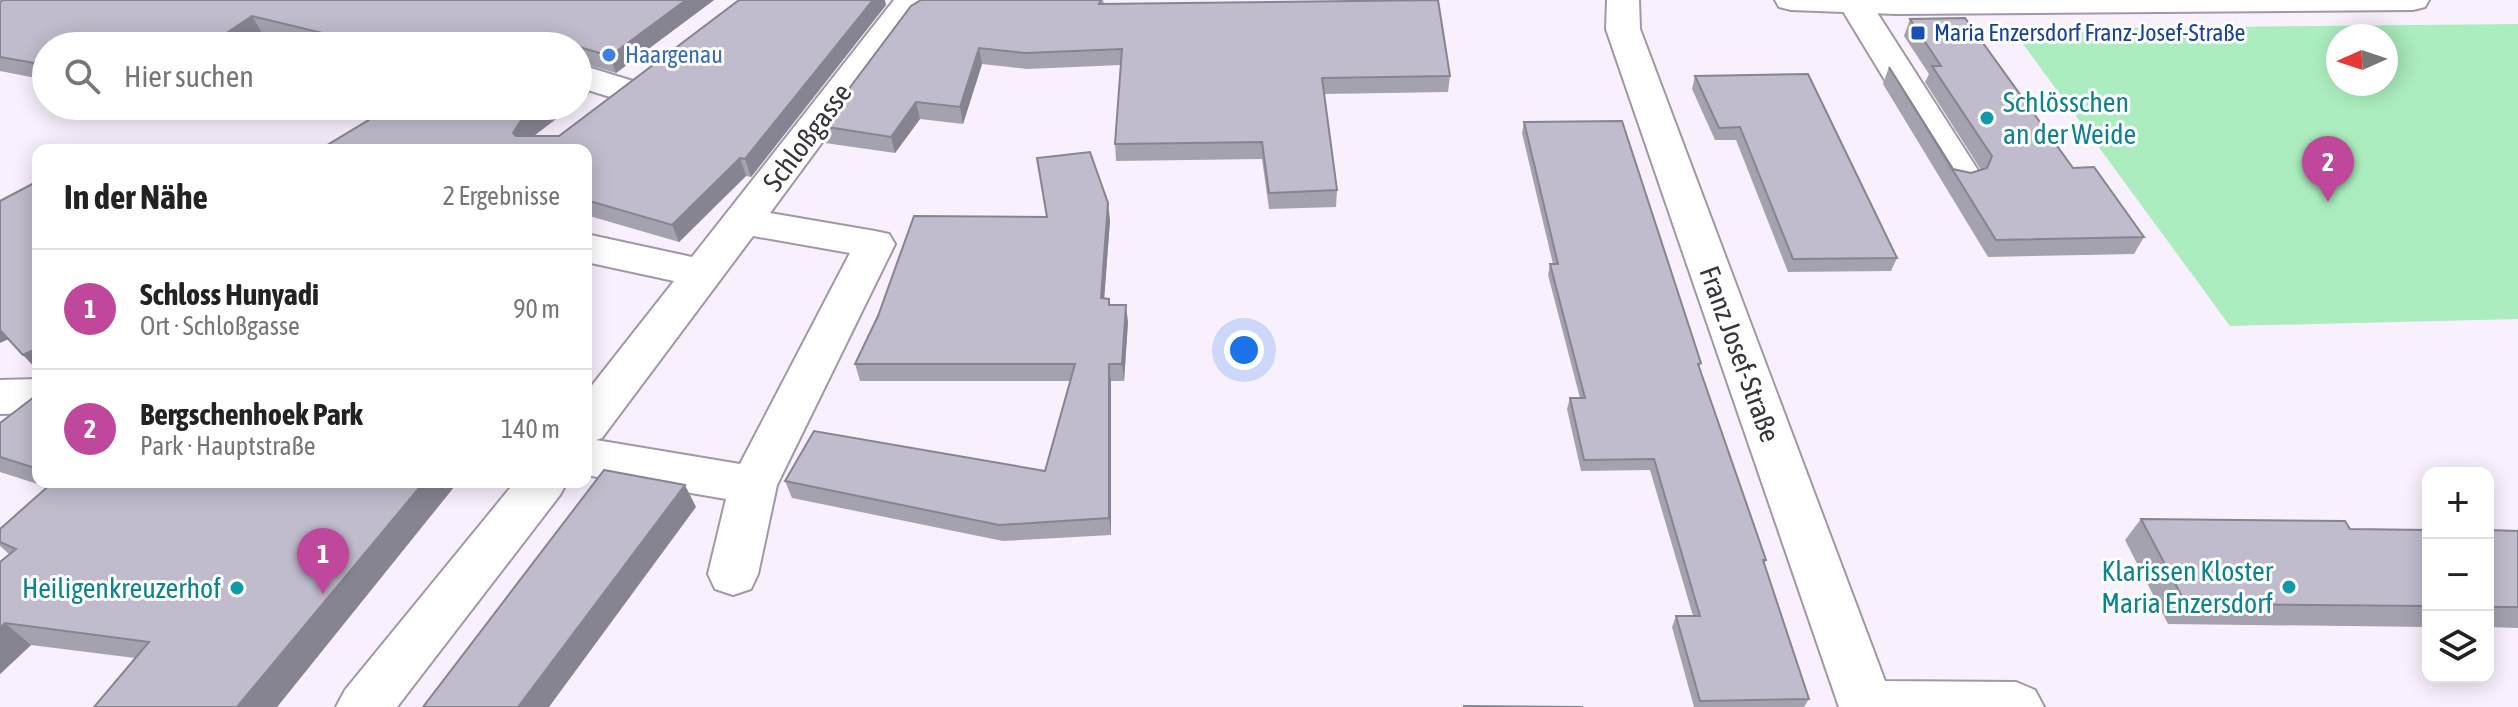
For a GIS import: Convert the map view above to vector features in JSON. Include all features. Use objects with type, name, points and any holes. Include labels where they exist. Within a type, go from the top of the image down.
[{"type":"street","name":"Schloßgasse","points":[[592,418],[911,0]]},
{"type":"street","name":"Franz Josef-Straße","points":[[1623,0],[1623,29],[1866,706]]},
{"type":"street","points":[[1791,0],[1855,3],[2413,0]]},
{"type":"street","points":[[1855,3],[1962,175]]},
{"type":"street","points":[[592,76],[634,81],[592,114]]},
{"type":"street","points":[[733,574],[753,485],[875,244],[743,221]]},
{"type":"street","points":[[592,249],[702,273]]},
{"type":"street","points":[[0,397],[32,396]]},
{"type":"street","points":[[592,458],[753,485]]},
{"type":"street","points":[[364,707],[538,488]]},
{"type":"street","points":[[1866,706],[2016,707]]},
{"type":"green space","points":[[2518,24],[2518,319],[2230,326],[2012,29],[2326,26],[2326,96],[2398,96],[2398,25]]},
{"type":"building","points":[[686,0],[610,56],[592,51],[592,32],[318,32],[252,16],[228,32],[32,32],[32,63],[0,57],[0,2]]},
{"type":"building","points":[[739,0],[873,0],[745,159],[740,158],[672,225],[592,202],[592,144],[329,144],[369,120],[523,120],[513,133],[516,136],[559,136],[580,120],[592,120],[592,111]]},
{"type":"building","points":[[921,0],[1101,0],[1099,4],[1438,0],[1450,76],[1322,78],[1337,190],[1269,193],[1262,142],[1115,144],[1122,49],[1025,53],[979,48],[960,107],[916,102],[891,137],[821,126],[911,6]]},
{"type":"building","points":[[1965,18],[2073,168],[2094,167],[2144,237],[1996,240],[1889,67],[1953,169],[1971,173],[1987,168],[1992,156],[1932,66],[1941,66],[1910,19]]},
{"type":"building","points":[[1808,74],[1897,258],[1793,259],[1740,127],[1719,128],[1695,76]]},
{"type":"building","points":[[1622,121],[1701,363],[1698,364],[1766,560],[1763,560],[1809,699],[1700,701],[1676,616],[1700,616],[1654,459],[1584,460],[1570,398],[1585,398],[1550,264],[1558,264],[1524,122]]},
{"type":"building","points":[[1090,152],[1108,203],[1101,298],[1109,299],[1109,305],[1126,305],[1122,364],[1109,364],[1109,518],[999,525],[785,481],[814,431],[1045,471],[1075,364],[855,364],[878,316],[914,216],[1047,217],[1037,158]]},
{"type":"building","points":[[32,184],[32,351],[23,355],[0,330],[0,201]]},
{"type":"building","points":[[32,399],[32,467],[0,457],[0,423]]},
{"type":"building","points":[[604,470],[685,485],[518,707],[423,707],[592,488]]},
{"type":"building","points":[[46,488],[419,488],[237,707],[94,707],[149,642],[5,623],[0,628],[0,562],[16,549],[0,542],[0,529]]},
{"type":"building","name":"Klarissen Kloster Maria Enzersdorf","points":[[2141,519],[2345,521],[2350,529],[2422,530],[2422,606],[2186,604]]},
{"type":"building","points":[[2494,530],[2518,531],[2518,607],[2494,607]]},
{"type":"building","points":[[1464,706],[1583,707],[1464,707]]},
{"type":"place","name":"Maria Enzersdorf Franz-Josef-Straße","points":[[1918,33]]},
{"type":"place","name":"Haargenau","points":[[609,55]]},
{"type":"place","name":"Schlösschen an der Weide","points":[[1987,118]]},
{"type":"place","name":"Bergschenhoek Park","points":[[2328,202]]},
{"type":"place","name":"Klarissen Kloster Maria Enzersdorf","points":[[2289,587]]},
{"type":"place","name":"Heiligenkreuzerhof","points":[[237,588]]},
{"type":"place","name":"Schloss Hunyadi","points":[[323,594]]}]
